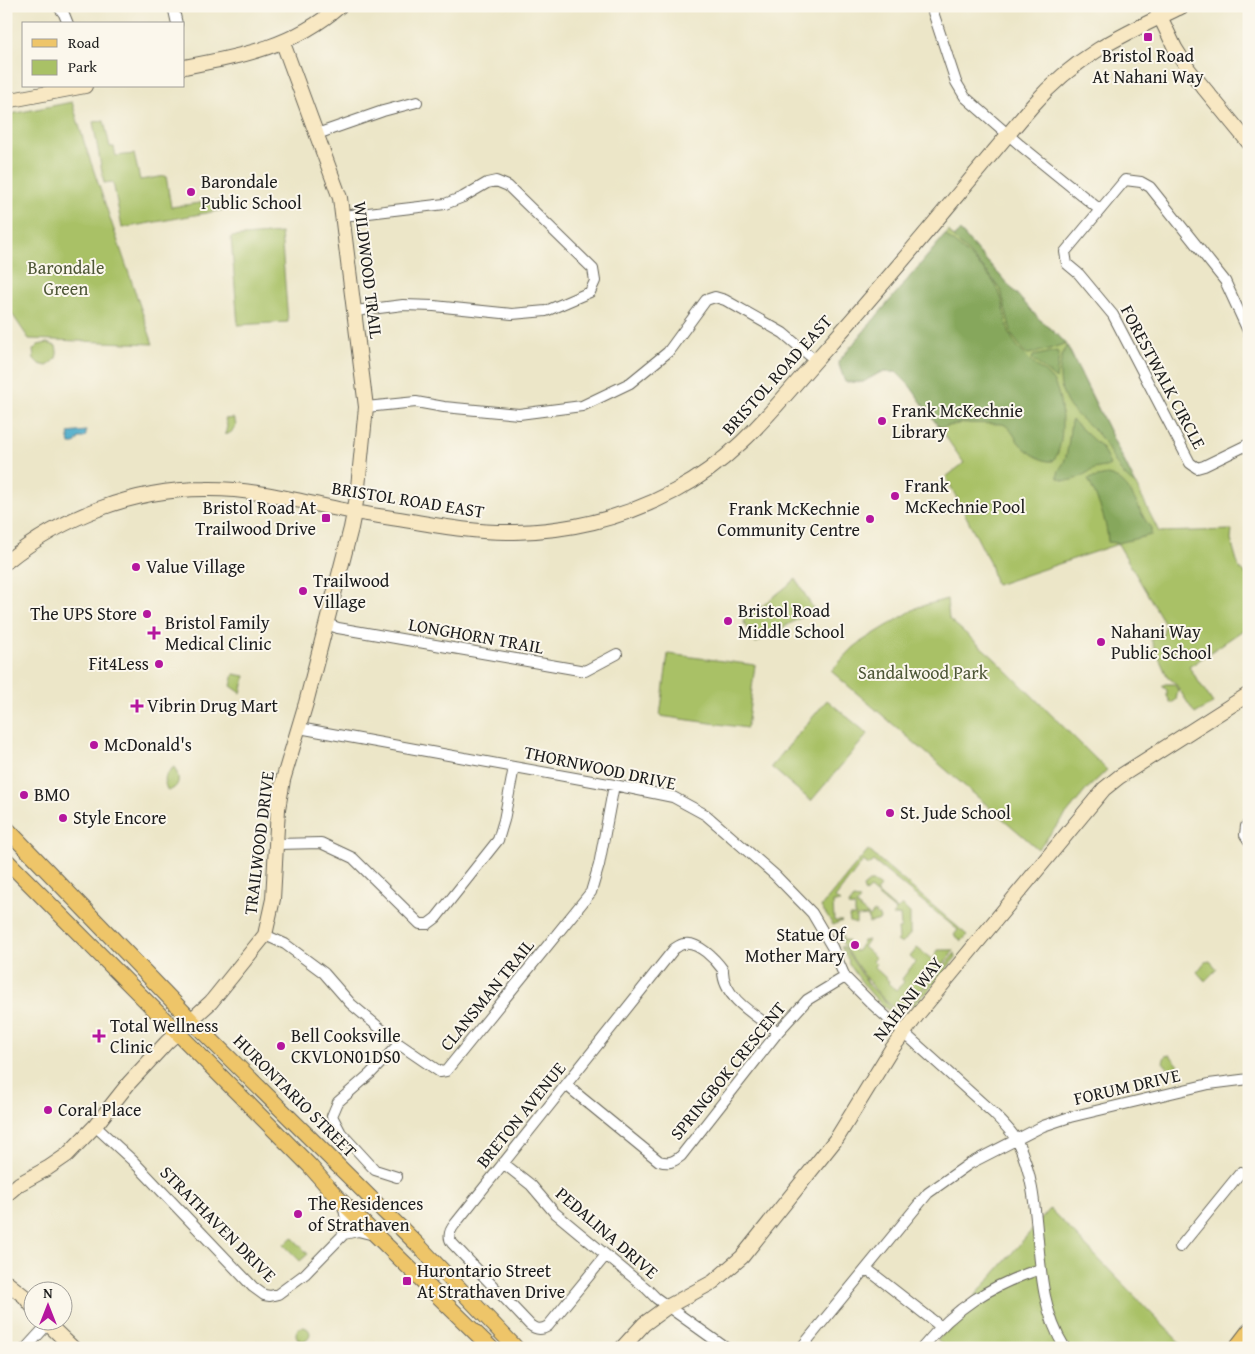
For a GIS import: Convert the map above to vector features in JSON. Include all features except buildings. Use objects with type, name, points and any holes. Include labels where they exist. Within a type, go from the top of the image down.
[{"type":"main road","name":"HURONTARIO STREET","points":[[6,828],[191,1020],[410,1237],[516,1348]]},
{"type":"main road","points":[[6,860],[310,1166],[335,1195],[491,1348]]},
{"type":"main road","points":[[1236,1348],[1249,1331]]},
{"type":"street","points":[[58,6],[67,22]]},
{"type":"street","points":[[174,6],[177,22]]},
{"type":"street","points":[[185,65],[232,58],[284,42],[312,27],[340,6]]},
{"type":"street","name":"BRISTOL ROAD EAST","points":[[6,562],[49,533],[98,509],[124,500],[164,492],[200,489],[229,490],[445,526],[513,532],[573,527],[631,510],[674,492],[721,462],[761,425],[1039,98],[1071,67],[1158,12],[1182,6]]},
{"type":"street","points":[[934,7],[956,82],[965,96],[1008,135],[1100,210]]},
{"type":"street","points":[[1158,12],[1175,48],[1189,70],[1249,143]]},
{"type":"street","name":"WILDWOOD TRAIL","points":[[284,42],[340,198],[366,407],[354,512]]},
{"type":"street","points":[[6,101],[74,88]]},
{"type":"street","points":[[317,134],[383,111],[417,102]]},
{"type":"street","name":"FORESTWALK CIRCLE","points":[[1249,333],[1225,281],[1150,187],[1141,182],[1125,180],[1065,252],[1067,264],[1080,274],[1113,315],[1190,463],[1197,468],[1204,466],[1249,444]]},
{"type":"street","points":[[342,216],[446,204],[463,197],[487,183],[501,182],[508,186],[593,269],[595,281],[590,292],[546,311],[512,314],[434,306],[403,305],[354,311]]},
{"type":"street","points":[[366,407],[416,402],[444,407],[519,414],[582,406],[630,383],[668,352],[706,300],[715,297],[725,300],[782,333],[816,361]]},
{"type":"street","name":"TRAILWOOD DRIVE","points":[[6,1195],[19,1184],[67,1155],[177,1033],[211,1002],[265,935],[273,899],[278,809],[282,780],[299,728],[327,624],[354,512]]},
{"type":"street","name":"LONGHORN TRAIL","points":[[327,624],[348,630],[585,671],[617,654]]},
{"type":"street","name":"NAHANI WAY","points":[[622,1348],[644,1324],[667,1307],[713,1282],[742,1257],[837,1138],[891,1050],[918,1014],[1104,789],[1119,777],[1249,694]]},
{"type":"street","name":"THORNWOOD DRIVE","points":[[299,728],[673,797],[706,815],[774,875],[812,913],[832,947],[845,977],[872,1004],[992,1112],[1016,1140],[1027,1164],[1040,1269],[1048,1307],[1060,1340],[1065,1348]]},
{"type":"street","points":[[276,844],[322,843],[353,858],[420,924],[428,924],[436,918],[498,840],[504,820],[514,767]]},
{"type":"street","name":"CLANSMAN TRAIL","points":[[265,935],[285,944],[324,974],[351,1004],[399,1044],[440,1072],[446,1071],[591,892],[599,866],[614,785]]},
{"type":"street","points":[[1249,824],[1246,826],[1245,835],[1249,841]]},
{"type":"street","name":"BRETON AVENUE","points":[[606,1255],[548,1326],[541,1329],[532,1327],[452,1243],[449,1237],[451,1228],[674,949],[683,944],[692,944],[698,947],[720,965],[728,989],[736,1000],[778,1032]]},
{"type":"street","name":"SPRINGBOK CRESCENT","points":[[566,1085],[659,1161],[673,1162],[681,1156],[778,1032],[807,1000],[845,977]]},
{"type":"street","points":[[397,1177],[375,1170],[341,1133],[332,1116],[338,1102],[370,1074],[399,1044]]},
{"type":"street","name":"FORUM DRIVE","points":[[801,1348],[933,1188],[969,1164],[1043,1126],[1070,1117],[1208,1084],[1249,1079]]},
{"type":"street","name":"STRATHAVEN DRIVE","points":[[95,1126],[132,1160],[253,1287],[264,1295],[278,1294],[299,1279],[344,1234]]},
{"type":"street","name":"PEDALINA DRIVE","points":[[503,1164],[531,1185],[554,1212],[667,1307],[726,1348]]},
{"type":"street","points":[[1180,1247],[1241,1172]]},
{"type":"street","points":[[335,1195],[344,1207],[346,1218],[344,1234],[358,1231],[378,1236]]},
{"type":"street","points":[[867,1269],[940,1326]]},
{"type":"street","points":[[922,1348],[940,1326],[960,1309],[1011,1279],[1040,1269]]},
{"type":"street","points":[[6,1282],[22,1294]]},
{"type":"street","points":[[26,1348],[39,1332]]},
{"type":"street","points":[[56,1332],[73,1348]]},
{"type":"green space","name":"Barondale Green","points":[[72,102],[153,344],[29,339],[6,305],[6,115]]},
{"type":"green space","points":[[104,121],[110,147],[114,147],[116,156],[134,154],[140,180],[166,176],[171,207],[221,200],[223,210],[122,228],[113,182],[104,183],[93,122]]},
{"type":"green space","points":[[949,231],[953,237],[960,231],[1038,318],[1066,343],[1159,532],[1232,530],[1231,540],[1239,568],[1249,577],[1249,626],[1189,667],[1213,703],[1195,714],[1175,683],[1167,676],[1151,640],[1163,634],[1165,624],[1118,544],[996,585],[989,561],[946,477],[964,463],[910,386],[896,372],[881,372],[863,382],[845,382],[838,362]]},
{"type":"green space","points":[[960,231],[1038,318],[1066,343],[1047,350],[1029,354],[1025,353],[1012,335],[1001,290],[988,273],[953,237]]},
{"type":"green space","points":[[281,233],[288,322],[238,325],[231,237]]},
{"type":"green space","points":[[945,235],[974,261],[994,283],[1001,296],[1008,328],[1013,340],[1036,366],[1050,377],[1057,388],[1061,410],[1062,434],[1057,454],[1053,461],[1040,459],[1028,451],[1009,428],[1003,424],[962,423],[944,427],[938,426],[910,386],[896,372],[881,372],[863,382],[845,382],[838,362]]},
{"type":"green space","points":[[47,343],[56,346],[57,355],[55,360],[47,366],[39,364],[34,359],[33,350],[38,345]]},
{"type":"green space","points":[[1066,346],[1136,485],[1125,476],[1102,439],[1074,412],[1065,398],[1060,381],[1060,371]]},
{"type":"green space","points":[[1057,351],[1059,355],[1056,379],[1032,359],[1033,356]]},
{"type":"green space","points":[[233,418],[236,424],[231,432],[225,435],[227,426],[225,419]]},
{"type":"green space","points":[[1072,420],[1102,448],[1110,465],[1095,469],[1068,481],[1058,478],[1058,476],[1066,457]]},
{"type":"green space","points":[[1107,475],[1116,478],[1128,489],[1151,528],[1151,535],[1118,543],[1108,542],[1104,517],[1088,479]]},
{"type":"green space","points":[[796,579],[814,610],[756,643],[743,621]]},
{"type":"green space","name":"Sandalwood Park","points":[[947,599],[949,619],[994,658],[1107,770],[1087,789],[1038,849],[831,671],[862,641],[918,607]]},
{"type":"green space","points":[[668,654],[755,665],[747,728],[660,716]]},
{"type":"green space","points":[[234,674],[245,676],[241,693],[231,686]]},
{"type":"green space","points":[[1174,684],[1178,690],[1176,700],[1171,703],[1167,696],[1167,690],[1162,686]]},
{"type":"green space","points":[[827,700],[868,734],[811,801],[771,767]]},
{"type":"green space","points":[[174,767],[178,781],[175,787],[168,791],[165,778]]},
{"type":"green space","points":[[868,850],[967,935],[962,941],[954,935],[958,930],[873,861],[869,865],[863,861],[835,898],[840,902],[833,902],[834,921],[842,921],[833,925],[821,907]]},
{"type":"green space","points":[[869,882],[874,882],[880,887],[876,892],[897,910],[902,905],[910,913],[910,934],[902,944],[897,941],[899,939],[898,929],[901,928],[900,915],[892,916],[896,911],[870,889],[865,893],[863,887]]},
{"type":"green space","points":[[853,899],[860,900],[856,905],[870,917],[874,912],[879,916],[880,920],[869,923],[868,916],[856,917],[856,924],[850,922],[849,916],[855,916],[855,907],[848,906]]},
{"type":"green space","points":[[843,935],[843,940],[847,940],[854,951],[857,951],[863,941],[868,940],[863,947],[876,958],[873,961],[876,964],[874,967],[896,990],[904,982],[902,979],[915,962],[910,957],[917,948],[941,966],[903,1013],[885,1000],[867,980],[839,937]]},
{"type":"green space","points":[[843,946],[869,985],[899,1016],[885,1007],[864,985],[848,962],[841,947]]},
{"type":"green space","points":[[938,950],[954,950],[943,965],[934,958]]},
{"type":"green space","points":[[955,953],[956,957],[914,1006],[912,1004]]},
{"type":"green space","points":[[1210,961],[1217,969],[1205,981],[1197,972],[1205,962]]},
{"type":"green space","points":[[1170,1055],[1180,1067],[1171,1072],[1163,1062],[1165,1056]]},
{"type":"green space","points":[[1050,1209],[1185,1348],[946,1348],[937,1340]]},
{"type":"green space","points":[[292,1237],[308,1254],[300,1261],[284,1245]]},
{"type":"green space","points":[[303,1327],[308,1329],[310,1334],[308,1339],[303,1341],[298,1339],[296,1334],[298,1329]]},
{"type":"water","points":[[86,431],[84,438],[79,438],[75,444],[70,444],[68,433]]},
{"type":"place","name":"Bristol Road At Nahani Way","points":[[1148,37]]},
{"type":"place","name":"Barondale Public School","points":[[191,192]]},
{"type":"place","name":"Frank McKechnie Library","points":[[882,421]]},
{"type":"place","name":"Frank McKechnie Pool","points":[[895,496]]},
{"type":"place","name":"Bristol Road At Trailwood Drive","points":[[326,518]]},
{"type":"place","name":"Frank McKechnie Community Centre","points":[[870,519]]},
{"type":"place","name":"Value Village","points":[[136,567]]},
{"type":"place","name":"Trailwood Village","points":[[303,591]]},
{"type":"place","name":"The UPS Store","points":[[147,614]]},
{"type":"place","name":"Bristol Road Middle School","points":[[728,621]]},
{"type":"place","name":"Bristol Family Medical Clinic","points":[[154,633]]},
{"type":"place","name":"Nahani Way Public School","points":[[1101,642]]},
{"type":"place","name":"Fit4Less","points":[[159,664]]},
{"type":"place","name":"Vibrin Drug Mart","points":[[137,706]]},
{"type":"place","name":"McDonald's","points":[[94,745]]},
{"type":"place","name":"BMO","points":[[24,795]]},
{"type":"place","name":"St. Jude School","points":[[890,813]]},
{"type":"place","name":"Style Encore","points":[[63,818]]},
{"type":"place","name":"Statue Of Mother Mary","points":[[855,945]]},
{"type":"place","name":"Total Wellness Clinic","points":[[99,1036]]},
{"type":"place","name":"Bell Cooksville CKVLON01DS0","points":[[281,1046]]},
{"type":"place","name":"Coral Place","points":[[48,1110]]},
{"type":"place","name":"The Residences of Strathaven","points":[[298,1214]]},
{"type":"place","name":"Hurontario Street At Strathaven Drive","points":[[407,1281]]}]
